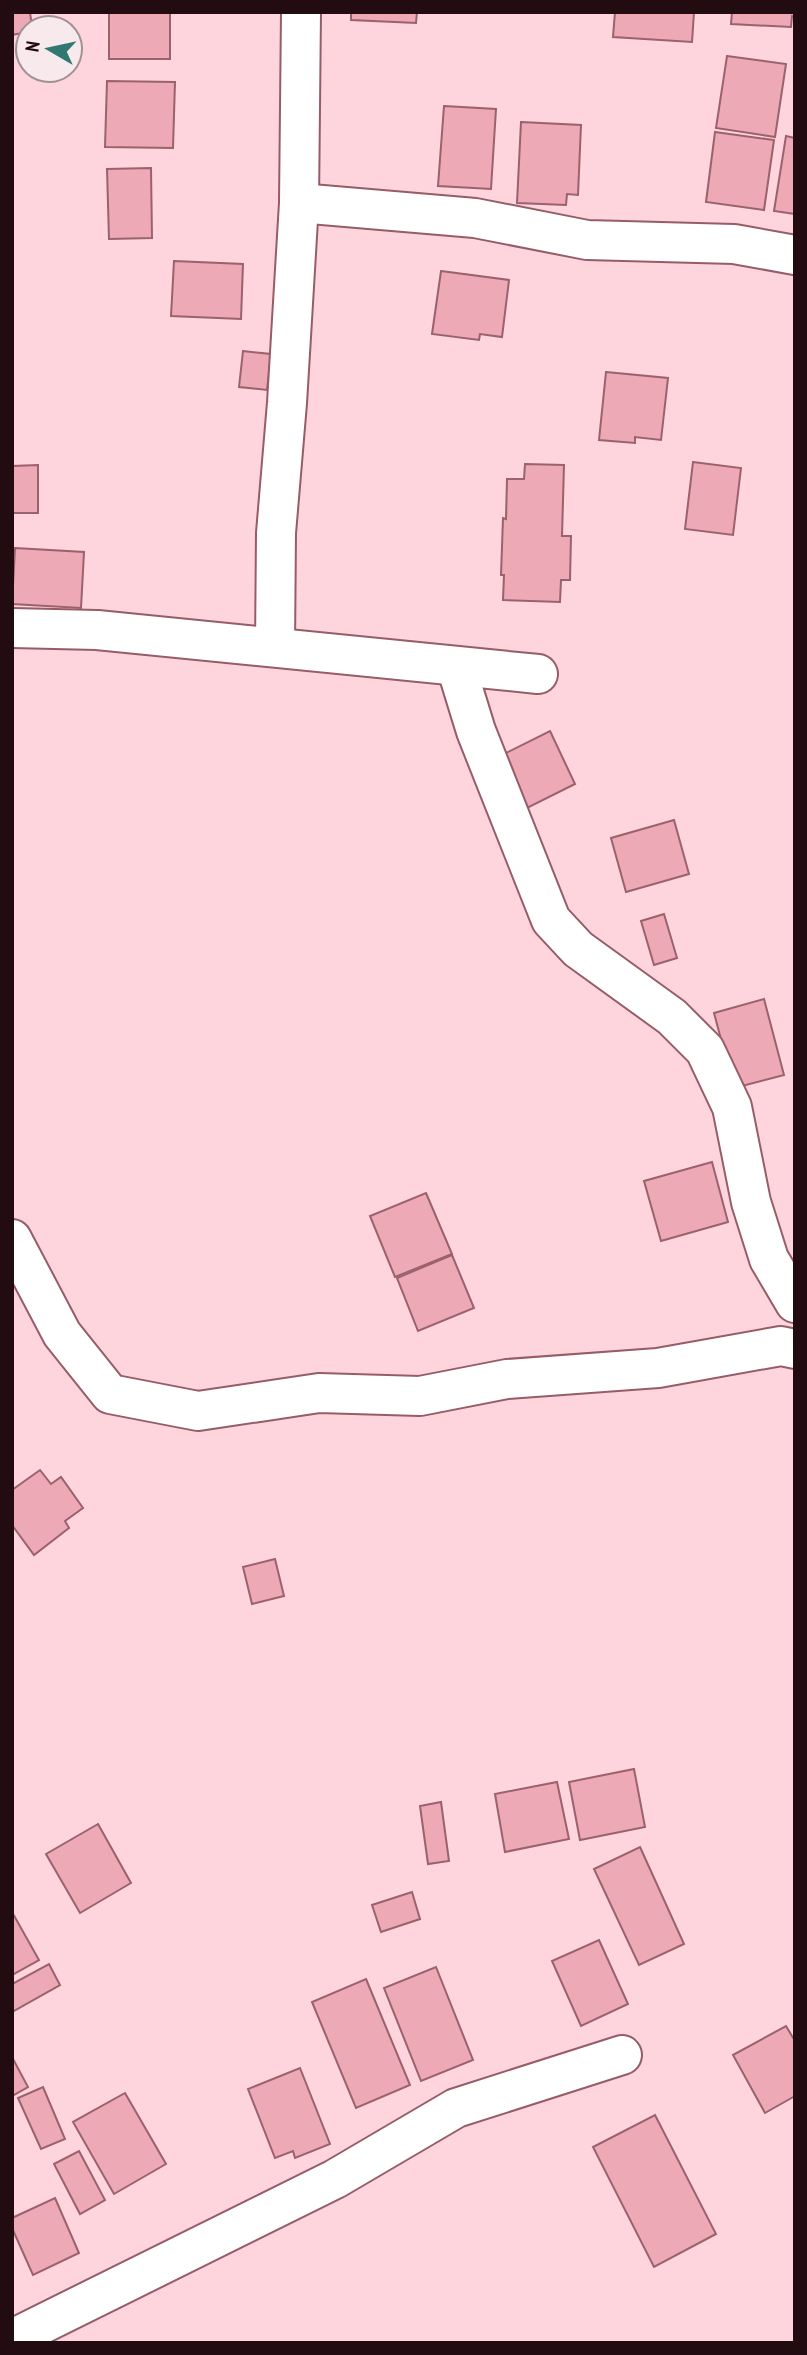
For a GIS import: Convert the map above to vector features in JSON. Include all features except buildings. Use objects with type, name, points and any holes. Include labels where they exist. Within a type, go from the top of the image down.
[{"type":"street","points":[[275,646],[276,533],[299,203],[301,12]]},
{"type":"street","points":[[299,203],[475,218],[587,240],[734,244],[795,255]]},
{"type":"street","points":[[12,628],[97,630],[538,674]]},
{"type":"street","points":[[456,666],[476,732],[551,920],[578,949],[672,1017],[705,1050],[732,1107],[751,1202],[769,1259],[795,1303]]},
{"type":"street","points":[[12,1239],[62,1334],[110,1394],[198,1411],[319,1393],[420,1396],[507,1379],[658,1368],[781,1346],[795,1349]]},
{"type":"street","points":[[12,2339],[335,2179],[456,2108],[622,2055]]}]
